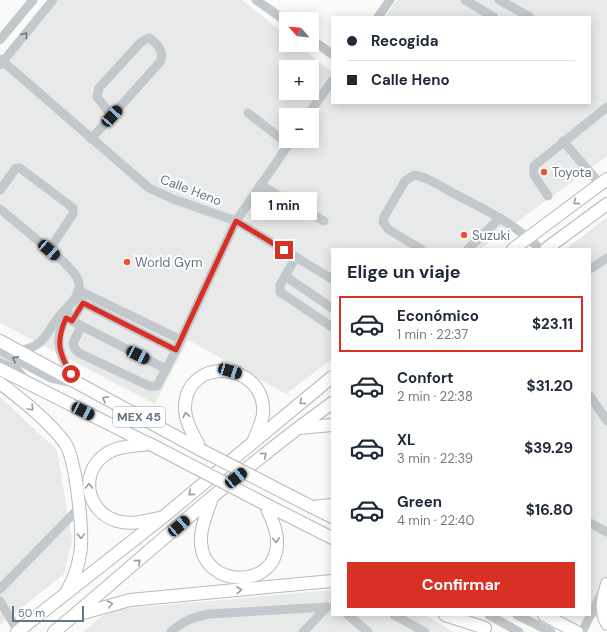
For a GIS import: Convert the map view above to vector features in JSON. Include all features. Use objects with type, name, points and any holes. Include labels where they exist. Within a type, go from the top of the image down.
[{"type":"main road","points":[[515,248],[530,238],[603,182]]},
{"type":"main road","points":[[547,248],[607,204]]},
{"type":"main road","name":"MEX 45","points":[[0,341],[201,450],[331,516]]},
{"type":"main road","name":"MEX 45","points":[[0,369],[150,444],[331,537]]},
{"type":"main road","points":[[201,450],[186,416],[185,407],[187,396],[198,379],[207,374],[219,371],[239,374],[250,381],[259,391],[263,415],[253,442]]},
{"type":"main road","points":[[17,632],[162,517],[331,378]]},
{"type":"main road","points":[[0,383],[25,403],[65,444],[71,459],[82,536],[81,552],[73,580],[66,594]]},
{"type":"main road","points":[[54,632],[212,497],[297,428],[331,404]]},
{"type":"main road","points":[[297,428],[331,425]]},
{"type":"main road","points":[[150,444],[131,446],[106,454],[97,462],[91,473],[88,482],[89,492],[99,509],[108,517],[117,521],[137,523],[162,517]]},
{"type":"main road","points":[[212,497],[202,534],[203,555],[214,570],[238,578],[251,578],[262,571],[272,560],[276,551],[276,533],[265,504]]},
{"type":"main road","points":[[312,507],[331,505]]},
{"type":"main road","points":[[73,616],[130,600],[331,580]]},
{"type":"main road","points":[[607,584],[602,608],[607,624]]},
{"type":"main road","points":[[448,616],[489,630]]},
{"type":"main road","points":[[467,616],[489,630]]},
{"type":"main road","points":[[546,616],[577,632]]},
{"type":"street","points":[[0,40],[33,0]]},
{"type":"street","points":[[256,0],[279,16]]},
{"type":"street","points":[[379,16],[390,0]]},
{"type":"street","points":[[465,0],[492,16]]},
{"type":"street","points":[[499,0],[528,16]]},
{"type":"street","points":[[1,62],[50,1]]},
{"type":"street","points":[[91,139],[112,116],[160,62],[163,57],[162,51],[148,38],[141,42],[99,88],[98,97],[112,116]]},
{"type":"street","points":[[319,45],[331,53]]},
{"type":"street","name":"Calle Heno","points":[[1,62],[149,188],[173,199],[236,221],[331,278]]},
{"type":"street","points":[[313,108],[331,82]]},
{"type":"street","points":[[548,196],[534,175],[533,168],[563,141],[607,108]]},
{"type":"street","points":[[248,113],[279,136]]},
{"type":"street","points":[[563,141],[603,182]]},
{"type":"street","points":[[81,327],[73,343],[75,349],[79,353],[149,386],[157,386],[181,340],[236,221],[286,148]]},
{"type":"street","points":[[0,190],[16,168],[20,168],[73,208],[74,214],[49,250]]},
{"type":"street","points":[[419,248],[389,230],[383,222],[384,216],[405,181],[411,176],[419,175],[500,218],[530,238],[539,248]]},
{"type":"street","points":[[260,185],[324,222]]},
{"type":"street","points":[[0,209],[74,273],[80,284],[68,308],[61,331],[59,344],[65,364],[77,384]]},
{"type":"street","points":[[469,248],[500,218]]},
{"type":"street","points":[[296,257],[280,285],[280,292],[331,326]]},
{"type":"street","points":[[591,268],[607,258]]},
{"type":"street","points":[[285,276],[331,307]]},
{"type":"street","points":[[76,294],[181,340]]},
{"type":"street","points":[[76,294],[83,303],[176,350]]},
{"type":"street","points":[[19,351],[32,348],[40,343],[83,303]]},
{"type":"street","points":[[66,318],[81,327],[166,369]]},
{"type":"street","points":[[0,351],[51,378],[77,384]]},
{"type":"street","points":[[0,362],[16,369],[29,384]]},
{"type":"street","points":[[591,397],[607,421]]},
{"type":"street","points":[[0,589],[78,508]]},
{"type":"street","points":[[591,524],[607,532]]},
{"type":"street","points":[[591,615],[607,584]]},
{"type":"street","points":[[0,601],[17,632]]},
{"type":"street","points":[[171,632],[178,625],[192,618],[209,614],[330,606]]},
{"type":"street","points":[[303,632],[330,606]]},
{"type":"street","points":[[353,616],[368,632]]},
{"type":"street","points":[[396,616],[425,632]]},
{"type":"street","points":[[491,616],[519,632]]},
{"type":"street","points":[[519,616],[551,632]]},
{"type":"street","points":[[582,632],[590,616]]},
{"type":"shaded area","points":[[58,0],[242,0],[279,29],[279,52],[307,52],[317,60],[279,60],[279,100],[319,100],[319,62],[331,71],[331,104],[591,104],[591,16],[386,16],[397,0],[607,0],[607,156],[481,248],[331,248],[331,360],[286,394],[188,340],[155,404],[0,323],[0,72]]},
{"type":"shaded area","points":[[607,217],[607,621],[591,616],[591,248],[567,248]]},
{"type":"shaded area","points":[[0,397],[57,450],[72,540],[64,574],[0,625]]},
{"type":"shaded area","points":[[331,590],[331,616],[426,616],[454,632],[83,632],[102,616],[122,609]]},
{"type":"place","name":"Toyota","points":[[544,172]]},
{"type":"place","name":"Suzuki","points":[[464,235]]},
{"type":"place","name":"World Gym","points":[[127,262]]},
{"type":"route","points":[[71,374],[61,354],[59,337],[66,318],[72,321],[83,303],[176,350],[236,221],[284,250]]}]
